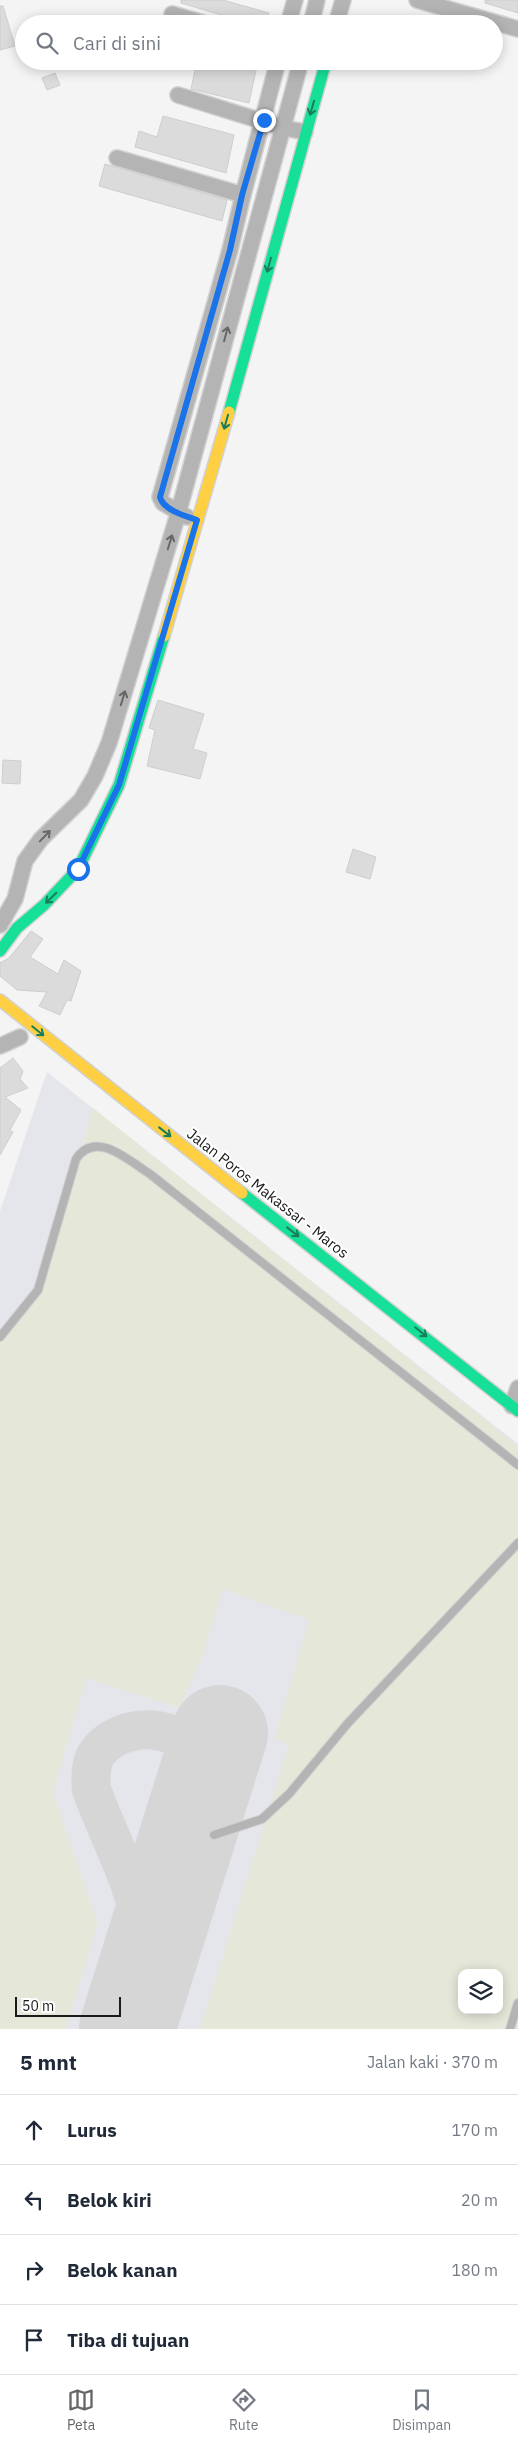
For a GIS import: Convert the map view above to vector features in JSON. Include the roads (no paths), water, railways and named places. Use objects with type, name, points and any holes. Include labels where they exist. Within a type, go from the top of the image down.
[{"type":"main road","points":[[0,951],[17,928],[44,905],[78,869],[119,785],[242,365],[323,70]]},
{"type":"main road","name":"Jalan Poros Makassar - Maros","points":[[0,1000],[120,1098],[515,1408]]},
{"type":"main road","points":[[6,1026],[23,1040]]},
{"type":"main road","points":[[426,1358],[436,1345]]},
{"type":"street","points":[[291,15],[295,0]]},
{"type":"street","points":[[313,15],[317,0]]},
{"type":"street","points":[[339,15],[343,0]]},
{"type":"street","points":[[417,0],[469,15]]},
{"type":"street","points":[[503,25],[518,29]]},
{"type":"street","points":[[197,520],[178,514],[163,503],[160,497],[230,250],[242,195],[264,120],[276,70]]},
{"type":"street","points":[[0,925],[14,899],[25,861],[41,839],[81,800],[99,768],[122,704],[178,514],[299,70]]},
{"type":"street","points":[[178,95],[264,120],[284,128],[306,132]]},
{"type":"street","points":[[117,158],[242,195]]},
{"type":"street","points":[[220,358],[242,365]]},
{"type":"street","points":[[0,1046],[23,1040]]},
{"type":"street","points":[[515,1408],[518,1388]]},
{"type":"lane","points":[[0,1336],[38,1290],[76,1158],[82,1150],[91,1146],[101,1146],[116,1152],[150,1174],[518,1465]]},
{"type":"lane","points":[[214,1835],[262,1820],[288,1794],[348,1723],[518,1543]]},
{"type":"lane","points":[[510,2029],[518,2003]]}]
